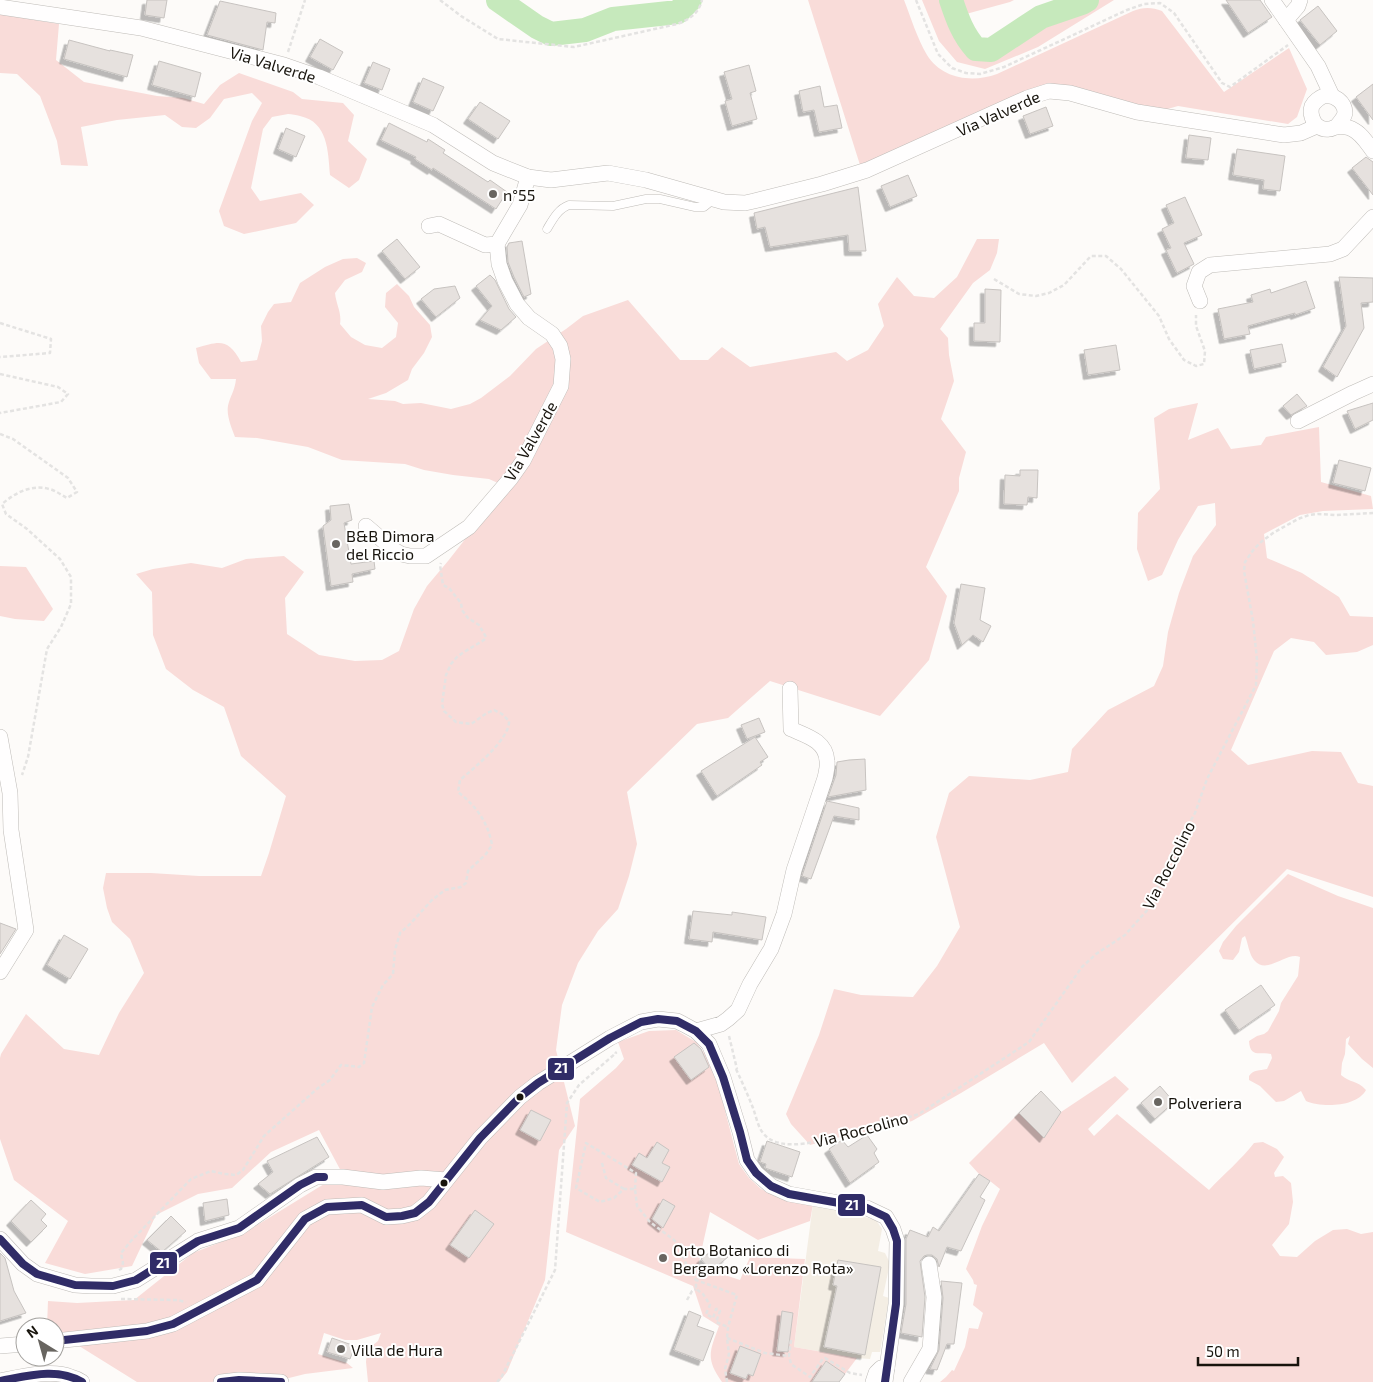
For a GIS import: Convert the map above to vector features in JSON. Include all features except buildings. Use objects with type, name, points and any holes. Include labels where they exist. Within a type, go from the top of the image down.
[{"type":"street","points":[[1272,0],[1318,66],[1325,97]]},
{"type":"street","points":[[1286,20],[1298,6],[1300,0]]},
{"type":"street","name":"Via Valverde","points":[[0,7],[141,28],[284,65],[319,77],[433,125],[493,163],[528,177],[551,180],[608,173],[646,180],[724,202],[754,201],[868,170],[1027,98],[1049,91],[1070,93],[1137,112],[1284,135],[1290,135],[1314,121]]},
{"type":"street","points":[[1325,97],[1339,99],[1343,106],[1341,120],[1330,129],[1314,121],[1312,106],[1325,97]]},
{"type":"street","points":[[1341,120],[1362,126],[1373,139]]},
{"type":"street","points":[[1341,120],[1357,132],[1373,151]]},
{"type":"street","points":[[429,226],[439,224],[485,245],[497,244],[520,205],[528,177]]},
{"type":"street","points":[[1200,301],[1194,286],[1200,272],[1210,265],[1330,254],[1342,249],[1373,217]]},
{"type":"street","name":"Via Valverde","points":[[366,526],[394,550],[410,556],[426,556],[468,527],[511,478],[523,461],[561,386],[563,359],[560,346],[552,334],[529,318],[517,304],[505,281],[499,264],[497,244]]},
{"type":"street","points":[[1298,422],[1373,384]]},
{"type":"street","points":[[696,1031],[721,1024],[738,1010],[750,984],[771,949],[784,914],[794,870],[825,778],[827,762],[824,748],[816,741],[791,728],[790,689]]},
{"type":"street","points":[[0,737],[10,793],[11,830],[26,930],[0,972]]},
{"type":"street","points":[[65,1340],[146,1331],[173,1324],[256,1280],[305,1219],[327,1206],[362,1205],[386,1216],[402,1216],[415,1213],[429,1202],[480,1138],[513,1103],[538,1083],[610,1038],[641,1022],[658,1020],[677,1021],[696,1031],[709,1044],[723,1077],[747,1160],[756,1174],[771,1186],[790,1194],[866,1208],[886,1216],[894,1229],[896,1241],[896,1304],[880,1376]]},
{"type":"street","points":[[0,1239],[23,1264],[37,1274],[75,1285],[113,1286],[136,1280],[198,1241],[240,1228],[300,1185],[316,1177],[343,1177],[383,1182],[421,1178],[446,1180]]},
{"type":"street","points":[[911,1382],[930,1349],[934,1297],[928,1264]]},
{"type":"street","points":[[0,1346],[15,1345]]},
{"type":"street","points":[[0,1381],[47,1374],[70,1376],[82,1382]]},
{"type":"street","points":[[221,1382],[239,1380],[281,1382]]},
{"type":"lane","name":"Via Valverde","points":[[548,229],[563,207],[569,205],[612,206],[646,199],[660,199],[695,208],[704,207],[714,199]]},
{"type":"path","points":[[284,65],[305,0]]},
{"type":"path","points":[[440,0],[461,16],[498,39],[574,47],[683,22],[688,20],[700,7],[702,0]]},
{"type":"path","points":[[916,0],[938,54],[952,68],[966,73],[980,74],[1004,68],[1127,10],[1144,4],[1160,3],[1174,13],[1222,83],[1230,87],[1298,38]]},
{"type":"path","points":[[994,280],[1019,294],[1036,296],[1049,293],[1064,285],[1091,256],[1106,256],[1121,269],[1159,316],[1169,339],[1184,360],[1196,366],[1204,364],[1205,351],[1196,326],[1197,306],[1200,301]]},
{"type":"path","points":[[0,322],[51,339],[50,353],[0,357]]},
{"type":"path","points":[[0,374],[58,387],[68,394],[61,402],[0,413]]},
{"type":"path","points":[[0,434],[13,439],[68,478],[77,492],[67,498],[50,489],[33,487],[12,496],[2,504],[6,514],[60,558],[70,577],[71,586],[71,604],[61,627],[47,649],[26,763],[21,776],[8,784]]},
{"type":"path","name":"Via Roccolino","points":[[731,1058],[754,1108],[762,1133],[771,1140],[785,1144],[812,1143],[919,1114],[1029,1042],[1082,966],[1096,954],[1125,935],[1150,907],[1166,864],[1195,813],[1207,779],[1256,685],[1257,660],[1253,621],[1244,571],[1245,562],[1261,542],[1298,519],[1318,514],[1373,513]]},
{"type":"path","points":[[113,1270],[121,1269],[123,1263],[121,1253],[191,1179],[212,1171],[236,1175],[243,1170],[264,1136],[318,1088],[330,1080],[341,1065],[359,1067],[364,1063],[372,1007],[383,985],[393,974],[395,950],[400,934],[432,900],[445,890],[461,887],[466,883],[468,871],[486,854],[492,845],[490,834],[482,816],[469,800],[458,792],[460,780],[490,753],[506,732],[509,721],[502,714],[494,710],[471,724],[456,722],[444,711],[442,704],[446,676],[451,664],[456,657],[486,637],[479,625],[468,618],[462,610],[462,603],[443,584],[440,565],[445,553],[443,544]]},
{"type":"path","name":"Via Roccolino","points":[[729,1033],[737,1071]]},
{"type":"path","points":[[497,1382],[501,1378],[555,1270],[567,1103],[579,1085],[616,1053],[610,1038]]},
{"type":"path","points":[[624,1189],[614,1198],[600,1202],[576,1188],[586,1143],[636,1173],[634,1189],[637,1206],[650,1222],[680,1246],[686,1264],[696,1280],[696,1289]]},
{"type":"path","points":[[602,1163],[606,1178],[624,1189],[634,1189]]},
{"type":"path","points":[[696,1280],[737,1295],[728,1327],[729,1354],[725,1369],[726,1382]]},
{"type":"path","points":[[687,1300],[692,1291],[696,1289]]},
{"type":"path","points":[[696,1289],[703,1294],[710,1304],[706,1314],[713,1318],[716,1309],[718,1309],[720,1311],[716,1322],[728,1327]]},
{"type":"path","points":[[727,1338],[765,1353],[789,1356]]},
{"type":"path","points":[[792,1340],[789,1356],[791,1364],[810,1377],[825,1358],[850,1373],[880,1376]]},
{"type":"shaded area","points":[[808,0],[904,0],[920,42],[933,63],[949,74],[968,78],[987,77],[997,74],[1133,11],[1144,8],[1155,9],[1162,11],[1224,92],[1289,48],[1307,89],[1297,117],[1288,124],[1178,106],[1157,112],[1073,86],[1047,86],[860,165]]},
{"type":"shaded area","points":[[922,0],[952,0],[951,18],[963,40],[973,53],[987,55],[1000,49],[1014,32],[1032,18],[1057,8],[1066,0],[1114,0],[1038,47],[985,69],[957,62],[939,41]]},
{"type":"shaded area","points":[[960,0],[1014,0],[966,14]]},
{"type":"shaded area","points":[[0,14],[59,24],[56,60],[84,82],[157,96],[183,98],[204,104],[220,85],[239,73],[293,92],[302,99],[343,103],[354,115],[348,141],[367,159],[359,180],[349,188],[330,175],[325,139],[316,124],[309,119],[290,114],[272,117],[263,129],[251,188],[260,201],[301,193],[314,205],[296,223],[244,234],[224,226],[219,211],[252,121],[262,103],[252,93],[224,99],[210,118],[196,128],[182,127],[165,115],[117,120],[81,127],[88,166],[61,165],[57,141],[40,96],[17,74],[0,73]]},
{"type":"shaded area","points":[[977,239],[999,239],[997,253],[990,270],[973,283],[940,329],[948,338],[954,381],[941,419],[966,452],[959,478],[959,491],[926,567],[947,596],[929,660],[880,716],[770,681],[728,718],[697,724],[627,792],[637,844],[629,876],[618,909],[598,931],[578,963],[562,1005],[556,1050],[575,1126],[559,1150],[545,1280],[507,1372],[499,1382],[368,1382],[367,1350],[378,1341],[381,1333],[357,1340],[345,1340],[324,1333],[318,1354],[347,1363],[353,1368],[305,1374],[285,1379],[284,1382],[137,1382],[65,1337],[65,1317],[47,1317],[48,1301],[77,1303],[134,1300],[193,1253],[244,1233],[342,1173],[319,1130],[271,1152],[232,1188],[198,1194],[156,1215],[132,1266],[85,1274],[45,1263],[68,1221],[14,1180],[0,1139],[0,1058],[26,1014],[64,1049],[99,1055],[119,1013],[144,973],[130,939],[112,922],[103,888],[106,873],[261,876],[286,796],[241,756],[224,707],[193,690],[166,669],[153,635],[152,592],[136,574],[153,569],[191,563],[222,568],[246,559],[284,556],[304,572],[285,598],[287,634],[319,655],[355,661],[382,660],[399,651],[414,609],[427,586],[470,533],[498,483],[489,479],[424,470],[405,464],[342,460],[308,447],[257,438],[235,437],[229,419],[228,406],[236,379],[211,379],[199,363],[196,348],[223,343],[232,349],[241,362],[257,360],[262,341],[261,326],[274,304],[291,302],[300,283],[325,267],[343,259],[357,258],[366,263],[362,272],[345,280],[335,293],[340,324],[351,337],[365,345],[382,348],[396,337],[398,323],[385,307],[386,293],[397,284],[409,296],[414,307],[430,325],[432,337],[424,353],[412,369],[408,380],[386,393],[368,399],[395,401],[403,404],[421,403],[451,409],[470,404],[481,398],[510,376],[536,349],[583,316],[628,300],[680,360],[708,360],[722,347],[750,367],[836,352],[847,361],[868,350],[884,326],[878,304],[897,277],[914,296],[934,298],[957,277]]},
{"type":"shaded area","points":[[1198,403],[1188,440],[1218,428],[1231,449],[1261,445],[1266,437],[1319,427],[1321,482],[1371,496],[1373,509],[1323,511],[1300,515],[1264,534],[1267,558],[1302,573],[1339,597],[1350,616],[1373,617],[1373,645],[1357,652],[1326,655],[1314,642],[1291,638],[1274,651],[1231,750],[1248,765],[1312,751],[1341,752],[1358,783],[1373,786],[1373,897],[1287,869],[1072,1083],[1044,1043],[912,1121],[877,1132],[848,1135],[810,1145],[791,1124],[786,1114],[819,1035],[834,989],[861,995],[913,997],[937,966],[960,927],[936,837],[949,793],[969,776],[1030,780],[1068,772],[1072,749],[1108,710],[1154,686],[1163,666],[1168,632],[1179,593],[1193,556],[1216,525],[1215,503],[1198,506],[1178,540],[1162,575],[1148,581],[1137,549],[1138,513],[1160,489],[1154,418],[1169,409]]},
{"type":"shaded area","points":[[0,566],[26,567],[53,609],[44,621],[0,616]]},
{"type":"shaded area","points":[[1288,874],[1338,896],[1373,908],[1373,1068],[1348,1044],[1350,1036],[1346,1039],[1341,1075],[1366,1090],[1361,1096],[1347,1103],[1321,1105],[1313,1103],[1306,1101],[1301,1091],[1284,1101],[1276,1102],[1260,1086],[1249,1080],[1249,1076],[1253,1072],[1267,1069],[1272,1058],[1271,1054],[1257,1053],[1251,1050],[1249,1041],[1268,1031],[1279,1011],[1281,1003],[1298,976],[1300,957],[1289,957],[1271,964],[1259,964],[1252,958],[1245,936],[1242,938],[1239,952],[1233,960],[1223,959],[1219,951],[1223,942],[1236,926]]},
{"type":"shaded area","points":[[676,1030],[696,1042],[713,1065],[739,1164],[749,1178],[761,1189],[783,1199],[813,1204],[810,1221],[758,1240],[710,1212],[698,1266],[740,1280],[750,1257],[805,1259],[794,1347],[857,1358],[845,1374],[826,1361],[813,1379],[816,1382],[722,1382],[711,1360],[713,1342],[719,1326],[703,1316],[693,1286],[566,1232],[580,1099],[624,1059],[618,1042],[649,1031]],"holes":[[[740,1346],[761,1354],[753,1376],[748,1374],[745,1379],[730,1373]]]},
{"type":"shaded area","points":[[1115,1076],[1129,1089],[1088,1129],[1094,1136],[1117,1114],[1209,1190],[1254,1143],[1263,1142],[1277,1149],[1284,1157],[1274,1173],[1275,1177],[1283,1176],[1291,1183],[1293,1202],[1289,1224],[1272,1245],[1280,1256],[1297,1257],[1315,1241],[1333,1230],[1347,1229],[1361,1234],[1373,1232],[1373,1382],[940,1382],[952,1370],[954,1371],[965,1347],[969,1328],[978,1329],[983,1313],[973,1305],[977,1285],[974,1284],[966,1269],[982,1226],[1000,1189],[979,1174],[969,1163],[1019,1113],[1044,1138],[1061,1112]]},
{"type":"shaded area","points":[[813,1204],[876,1220],[882,1229],[878,1251],[885,1253],[890,1263],[883,1296],[889,1298],[880,1352],[872,1352],[870,1359],[794,1347]]},
{"type":"waterway","points":[[498,0],[537,27],[551,34],[585,30],[613,19],[678,12],[690,0]]},
{"type":"waterway","points":[[951,0],[961,26],[971,44],[976,49],[991,50],[1041,17],[1087,0]]},
{"type":"transit line","name":"21","points":[[65,1340],[147,1331],[173,1324],[257,1280],[305,1219],[327,1207],[362,1205],[386,1217],[415,1213],[429,1202],[480,1138],[520,1097],[538,1083],[610,1038],[641,1022],[658,1019],[677,1021],[696,1031],[709,1044],[723,1077],[747,1160],[756,1173],[771,1186],[789,1194],[867,1208],[886,1217],[897,1241],[896,1304],[885,1382]]},
{"type":"transit line","name":"21","points":[[0,1239],[23,1264],[37,1274],[75,1285],[113,1286],[136,1280],[198,1241],[239,1228],[300,1185],[316,1177],[324,1177]]},
{"type":"transit line","name":"21","points":[[0,1381],[31,1375],[52,1374],[72,1377],[82,1382]]},
{"type":"transit line","name":"21","points":[[221,1382],[239,1380],[281,1382]]},
{"type":"place","name":"n°55","points":[[493,194]]},
{"type":"place","name":"B&B Dimora del Riccio","points":[[336,544]]},
{"type":"place","name":"Polveriera","points":[[1158,1102]]},
{"type":"place","name":"Orto Botanico di Bergamo «Lorenzo Rota»","points":[[663,1258]]},
{"type":"place","name":"Villa de Hura","points":[[341,1349]]}]
